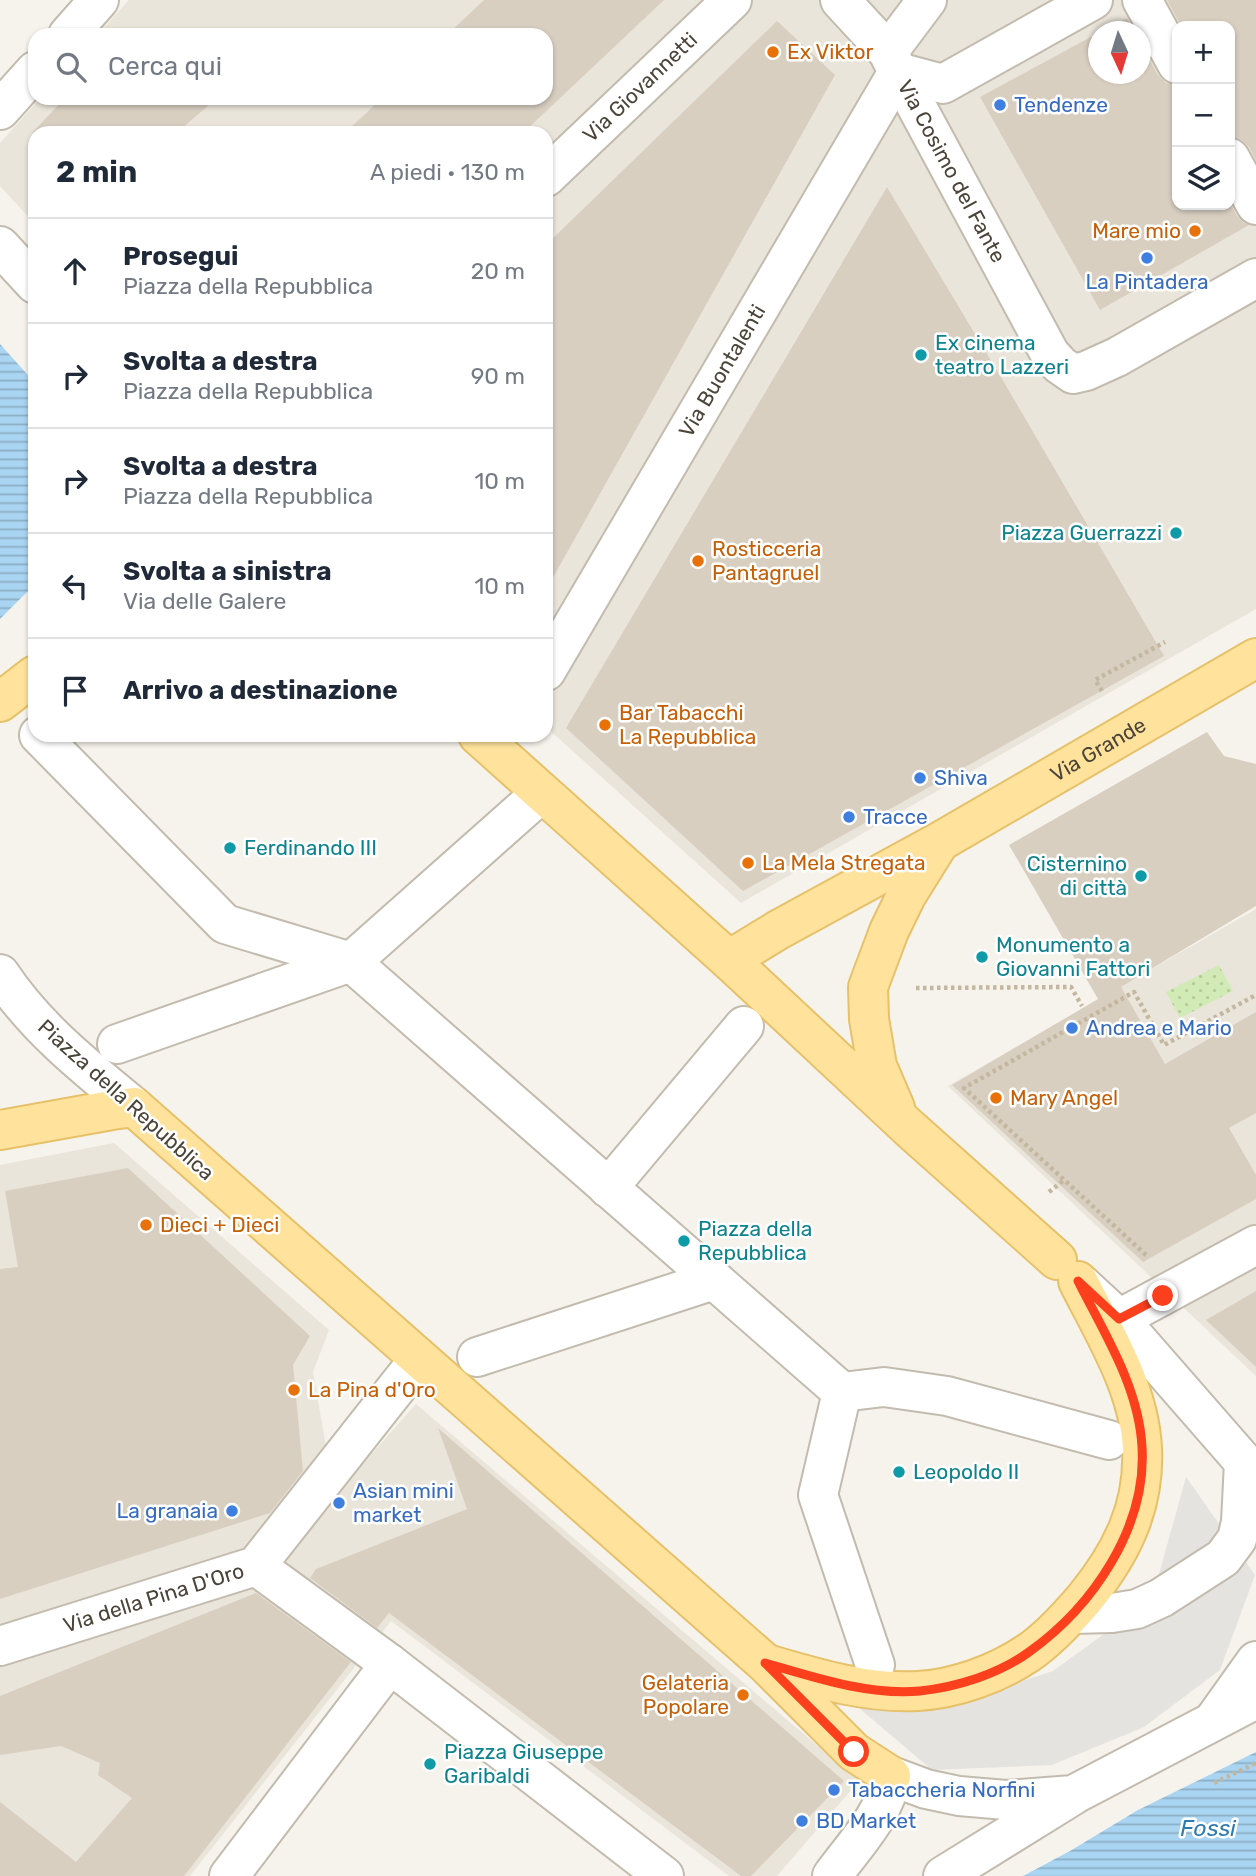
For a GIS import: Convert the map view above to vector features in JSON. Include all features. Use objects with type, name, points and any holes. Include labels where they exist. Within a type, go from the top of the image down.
[{"type":"main road","name":"Via Grande","points":[[729,960],[778,930],[941,841],[1256,658]]},
{"type":"main road","name":"Piazza della Repubblica","points":[[496,742],[902,1122],[1067,1270],[1118,1361],[1132,1394],[1138,1416],[1142,1474],[1127,1535],[1118,1553],[1072,1614],[1028,1653],[984,1675],[919,1691],[895,1691],[842,1684],[765,1663]]},
{"type":"main road","name":"Via Grande","points":[[902,1122],[877,1066],[869,1019],[868,987],[889,931],[906,896],[941,841]]},
{"type":"main road","name":"Piazza della Repubblica","points":[[134,1107],[765,1663],[854,1752],[891,1776]]},
{"type":"main road","points":[[0,1130],[134,1107]]},
{"type":"street","points":[[74,28],[99,0]]},
{"type":"street","name":"Via Giovannetti","points":[[553,170],[732,0]]},
{"type":"street","name":"Via Cosimo del Fante","points":[[840,0],[893,62],[1050,354],[1073,374],[1117,357],[1256,278]]},
{"type":"street","name":"Via Buontalenti","points":[[553,659],[927,0]]},
{"type":"street","points":[[893,62],[943,84],[1093,0]]},
{"type":"street","points":[[1142,0],[1172,55]]},
{"type":"street","points":[[0,110],[28,79]]},
{"type":"street","points":[[1235,167],[1256,205]]},
{"type":"street","points":[[0,246],[28,276]]},
{"type":"street","points":[[45,742],[225,925],[352,962],[842,1392],[884,1387],[947,1396],[1109,1440]]},
{"type":"street","name":"Piazza della Repubblica","points":[[117,1044],[352,962],[529,804]]},
{"type":"street","name":"Piazza della Repubblica","points":[[0,974],[16,998],[54,1038],[134,1107]]},
{"type":"street","points":[[608,1188],[744,1026]]},
{"type":"street","points":[[1119,1319],[1256,1245]]},
{"type":"street","name":"Piazza della Repubblica","points":[[1067,1270],[1119,1319],[1250,1469]]},
{"type":"street","points":[[477,1357],[714,1280]]},
{"type":"street","name":"Via della Pina D'Oro","points":[[0,1646],[256,1566],[420,1360]]},
{"type":"street","points":[[842,1392],[818,1495],[875,1665]]},
{"type":"street","points":[[1072,1614],[1137,1609],[1161,1598],[1223,1558],[1237,1539],[1250,1469]]},
{"type":"street","points":[[256,1566],[390,1664],[664,1876]]},
{"type":"street","name":"Piazza della Repubblica","points":[[891,1776],[926,1789],[959,1796],[1006,1800],[1073,1795],[1213,1721],[1256,1661]]},
{"type":"street","points":[[229,1876],[390,1664]]},
{"type":"street","points":[[1213,1721],[1256,1699]]},
{"type":"street","points":[[832,1876],[877,1815],[890,1789],[891,1776]]},
{"type":"street","points":[[943,1876],[1073,1795]]},
{"type":"path","points":[[1101,691],[1095,680],[1165,642]]},
{"type":"path","points":[[916,988],[1071,987],[1082,1006]]},
{"type":"path","points":[[1149,1258],[964,1088],[1134,992],[1164,1045],[1256,995]]},
{"type":"path","points":[[1049,1192],[1064,1180]]},
{"type":"path","points":[[1214,1783],[1256,1763]]},
{"type":"shaded area","points":[[129,0],[1256,0],[1256,609],[741,903],[553,733],[553,126],[28,126],[28,216],[0,186],[0,143],[34,105],[553,105],[553,28],[103,28]]},
{"type":"shaded area","points":[[1256,909],[1256,1376],[948,1086]]},
{"type":"shaded area","points":[[114,1143],[329,1330],[313,1372],[328,1458],[352,1476],[416,1404],[859,1781],[777,1876],[729,1876],[391,1621],[190,1876],[0,1876],[0,1165]]},
{"type":"shaded area","points":[[1186,1477],[1255,1575],[1220,1670],[1144,1727],[1052,1765],[932,1770],[859,1708],[946,1706],[1053,1671],[1108,1631],[1159,1574]]},
{"type":"green space","points":[[1219,965],[1233,991],[1180,1018],[1166,992]]},
{"type":"water","points":[[0,344],[28,375],[28,591],[0,619]]},
{"type":"water","name":"Fossi","points":[[1256,1752],[1256,1876],[1023,1876],[1138,1810]]},
{"type":"building","points":[[484,0],[664,0],[553,105],[553,28],[454,28]]},
{"type":"building","points":[[1167,0],[1256,0],[1256,160],[1249,147],[1235,138],[1235,21],[1178,21]]},
{"type":"building","points":[[777,21],[835,75],[553,578],[553,238]]},
{"type":"building","points":[[1088,38],[1088,84],[1151,84],[1151,63],[1158,75],[1172,85],[1172,210],[1234,210],[1249,225],[1100,310],[980,97]]},
{"type":"building","points":[[58,105],[208,106],[184,126],[39,126]]},
{"type":"building","points":[[375,105],[553,105],[530,126],[352,126]]},
{"type":"building","points":[[887,187],[1164,656],[743,891],[566,728]]},
{"type":"building","points":[[1207,732],[1224,756],[1256,764],[1256,906],[1121,987],[1165,1064],[1256,1012],[1256,1113],[1229,1128],[1256,1175],[1256,1199],[1143,1262],[952,1085],[1098,999],[1009,845]]},
{"type":"building","points":[[128,1168],[310,1336],[293,1365],[303,1471],[270,1513],[0,1599],[0,1269],[18,1267],[5,1191]]},
{"type":"building","points":[[1256,1291],[1256,1367],[1206,1320]]},
{"type":"building","points":[[438,1428],[844,1781],[751,1876],[741,1876],[389,1613],[377,1628],[310,1578],[316,1569],[467,1509]]},
{"type":"building","points":[[256,1593],[351,1662],[184,1876],[0,1876],[0,1802],[76,1862],[132,1798],[98,1775],[100,1763],[61,1746],[0,1755],[0,1696]]},
{"type":"place","name":"Ex Viktor","points":[[773,52]]},
{"type":"place","name":"Tendenze","points":[[1000,105]]},
{"type":"place","name":"Mare mio","points":[[1195,231]]},
{"type":"place","name":"La Pintadera","points":[[1147,258]]},
{"type":"place","name":"Ex cinema teatro Lazzeri","points":[[921,355]]},
{"type":"place","name":"Piazza Guerrazzi","points":[[1176,533]]},
{"type":"place","name":"Rosticceria Pantagruel","points":[[698,561]]},
{"type":"place","name":"Bar Tabacchi La Repubblica","points":[[605,725]]},
{"type":"place","name":"Shiva","points":[[920,778]]},
{"type":"place","name":"Tracce","points":[[849,817]]},
{"type":"place","name":"Ferdinando III","points":[[230,848]]},
{"type":"place","name":"La Mela Stregata","points":[[748,863]]},
{"type":"place","name":"Cisternino di città","points":[[1141,876]]},
{"type":"place","name":"Monumento a Giovanni Fattori","points":[[982,957]]},
{"type":"place","name":"Andrea e Mario","points":[[1072,1028]]},
{"type":"place","name":"Mary Angel","points":[[996,1098]]},
{"type":"place","name":"Dieci + Dieci","points":[[146,1225]]},
{"type":"place","name":"Piazza della Repubblica","points":[[684,1241]]},
{"type":"place","name":"La Pina d'Oro","points":[[294,1390]]},
{"type":"place","name":"Leopoldo II","points":[[899,1472]]},
{"type":"place","name":"Asian mini market","points":[[339,1503]]},
{"type":"place","name":"La granaia","points":[[232,1511]]},
{"type":"place","name":"Gelateria Popolare","points":[[743,1695]]},
{"type":"place","name":"Piazza Giuseppe Garibaldi","points":[[430,1764]]},
{"type":"place","name":"Tabaccheria Norfini","points":[[834,1790]]},
{"type":"place","name":"BD Market","points":[[802,1821]]},
{"type":"route","points":[[854,1752],[765,1663],[842,1684],[895,1691],[919,1691],[963,1682],[1005,1666],[1028,1653],[1051,1634],[1072,1614],[1118,1553],[1134,1513],[1142,1474],[1142,1448],[1132,1394],[1078,1281],[1119,1319],[1163,1296]]}]
